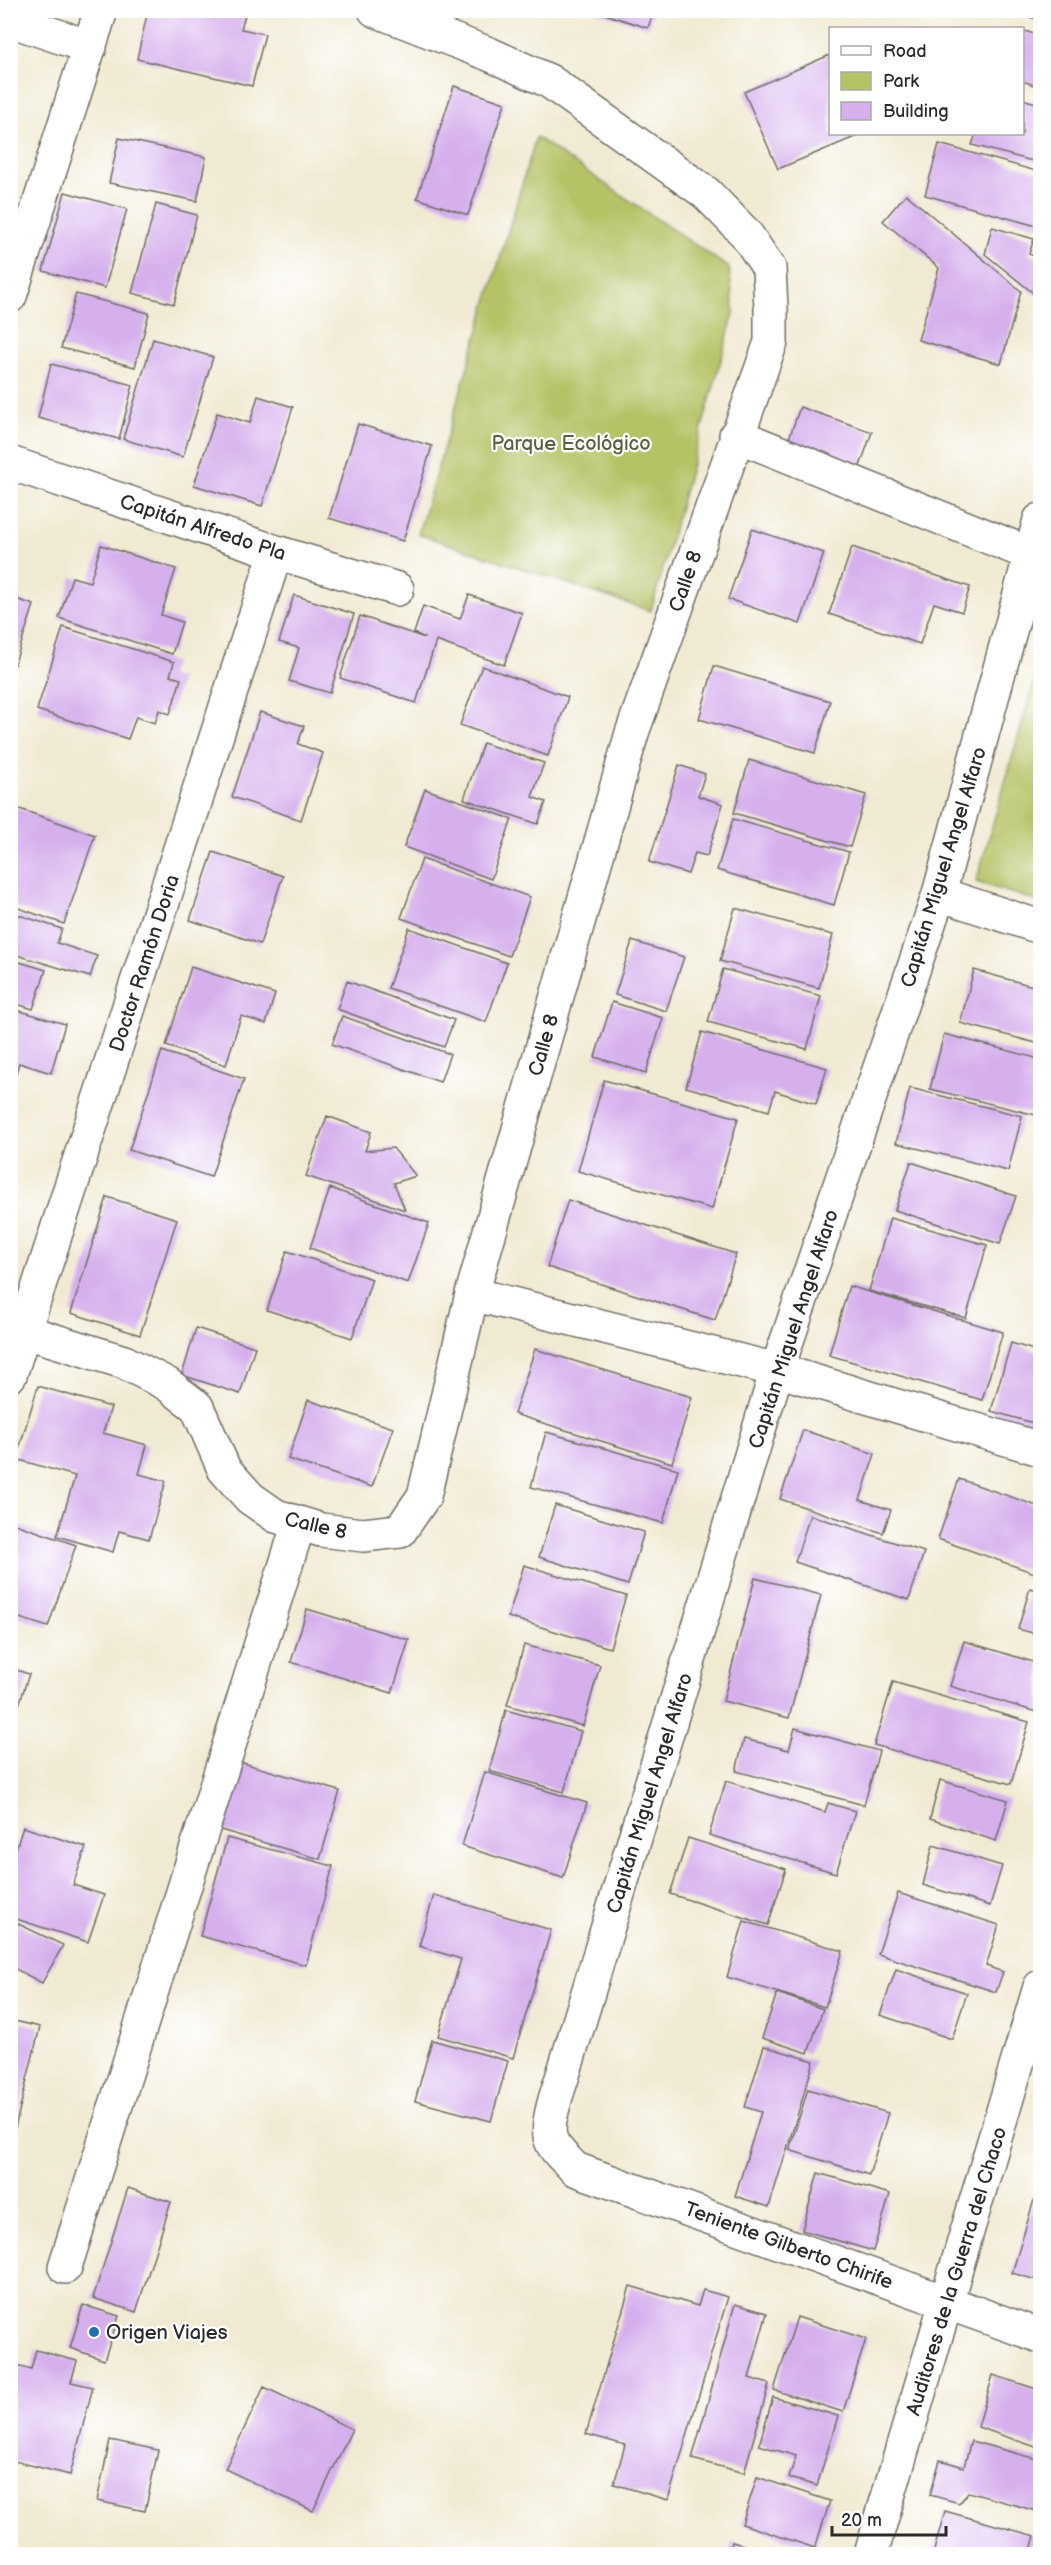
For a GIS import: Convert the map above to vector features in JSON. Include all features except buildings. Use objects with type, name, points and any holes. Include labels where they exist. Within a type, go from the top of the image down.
[{"type":"street","points":[[10,296],[101,10]]},
{"type":"street","name":"Calle 8","points":[[18,1329],[124,1362],[167,1384],[198,1407],[224,1469],[250,1498],[276,1516],[321,1530],[363,1535],[400,1531],[424,1496],[472,1294],[632,733],[736,435],[771,342],[770,268],[746,234],[706,193],[549,81],[489,54],[375,10]]},
{"type":"street","points":[[10,20],[90,47]]},
{"type":"street","points":[[736,435],[1036,556]]},
{"type":"street","name":"Capitán Alfredo Pla","points":[[10,463],[276,552],[397,588]]},
{"type":"street","name":"Capitán Miguel Angel Alfaro","points":[[550,2138],[553,2102],[777,1370],[939,894],[1036,556],[1041,520]]},
{"type":"street","name":"Doctor Ramón Doria","points":[[10,1375],[18,1329],[276,552]]},
{"type":"street","points":[[939,894],[1041,927]]},
{"type":"street","points":[[472,1294],[777,1370],[1041,1449]]},
{"type":"street","points":[[64,2267],[299,1523]]},
{"type":"street","name":"Auditores de la Guerra del Chaco","points":[[871,2554],[1041,1987]]},
{"type":"street","name":"Teniente Gilberto Chirife","points":[[550,2138],[575,2169],[1041,2336]]},
{"type":"green space","name":"Parque Ecológico","points":[[536,137],[729,268],[734,313],[651,611],[418,534]]},
{"type":"green space","points":[[1040,662],[1040,902],[976,882]]},
{"type":"place","name":"Origen Viajes","points":[[94,2332]]}]
